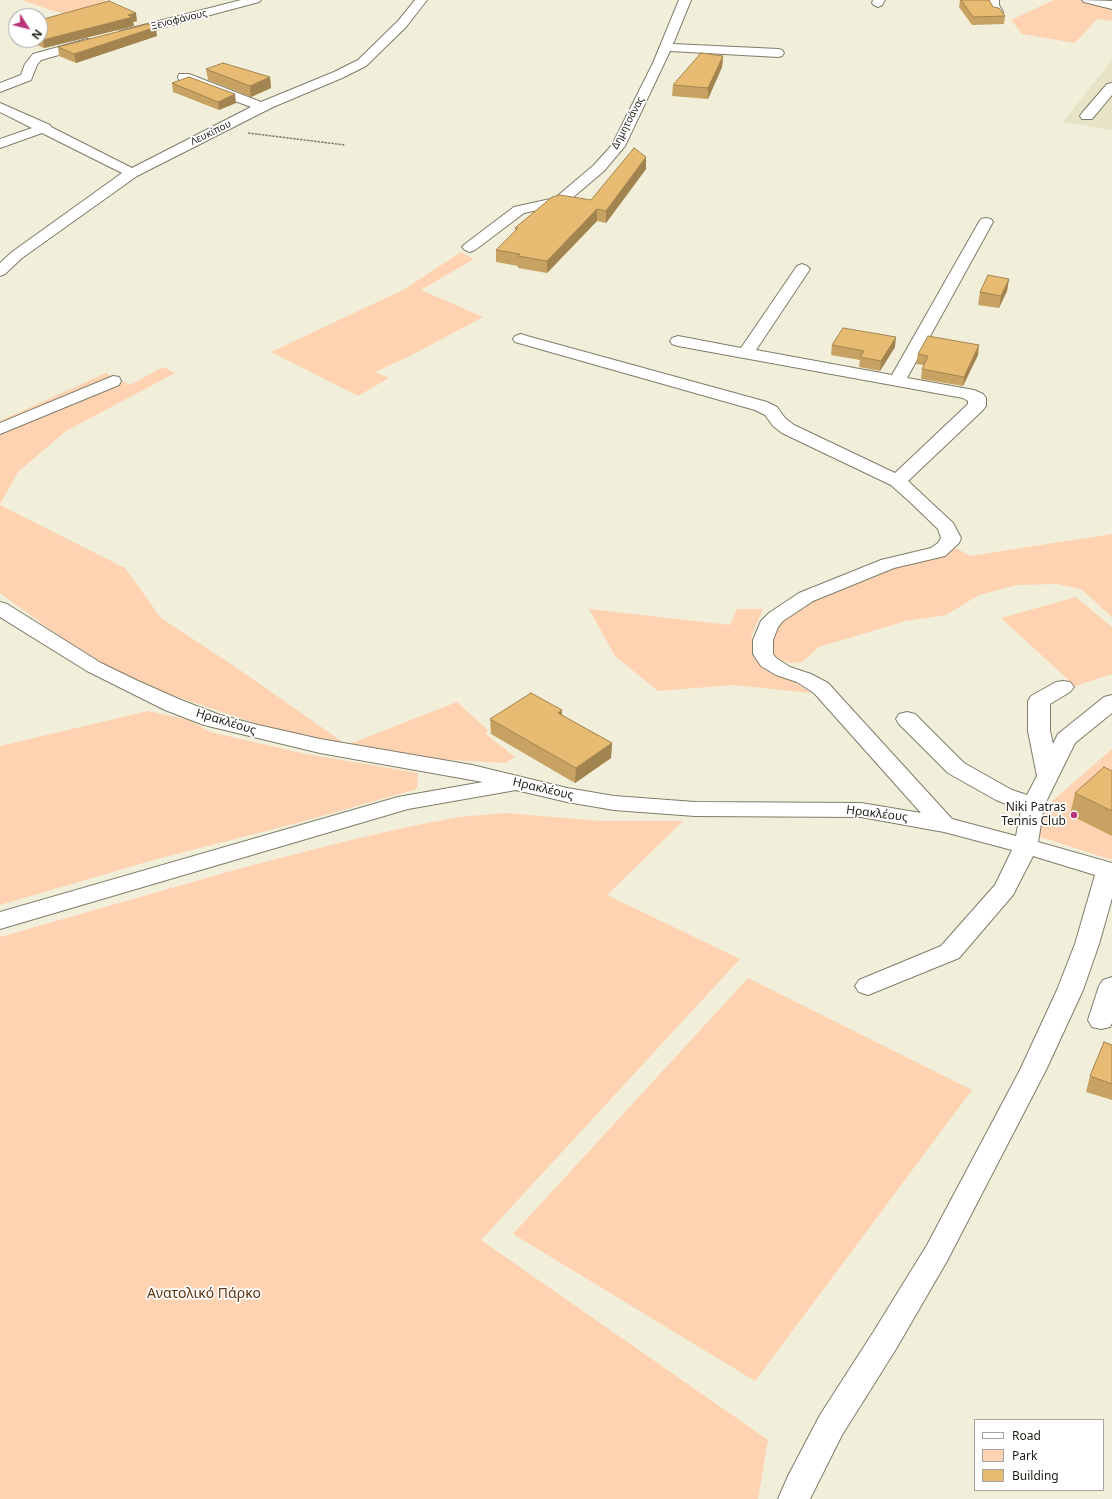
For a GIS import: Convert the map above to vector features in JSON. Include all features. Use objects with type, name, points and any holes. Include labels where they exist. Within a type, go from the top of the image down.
[{"type":"street","name":"Ξενοφάνους","points":[[0,88],[26,78],[31,64],[38,57],[254,0]]},
{"type":"street","name":"Λευκίπου","points":[[0,271],[51,230],[132,173],[262,107],[338,76],[362,63],[398,28],[421,0]]},
{"type":"street","name":"Δημητσάνας","points":[[470,247],[519,210],[560,201],[599,168],[618,146],[666,47],[685,0]]},
{"type":"street","points":[[993,0],[993,5],[997,12]]},
{"type":"street","points":[[1088,0],[1112,5]]},
{"type":"street","points":[[666,47],[778,53]]},
{"type":"street","points":[[184,77],[262,107]]},
{"type":"street","points":[[1088,116],[1112,86]]},
{"type":"street","points":[[0,107],[45,128],[132,173]]},
{"type":"street","points":[[0,144],[45,128]]},
{"type":"street","points":[[897,381],[986,222]]},
{"type":"street","points":[[745,354],[802,268]]},
{"type":"street","points":[[521,339],[761,406],[771,411],[779,422],[788,429],[897,481],[923,504],[946,528],[951,538],[945,547],[930,555],[900,561],[863,573],[793,604],[768,625],[763,640],[764,658],[771,665],[804,678],[821,688],[944,824]]},
{"type":"street","points":[[678,341],[968,394],[977,398],[978,402],[972,410],[897,481]]},
{"type":"street","points":[[0,429],[112,381]]},
{"type":"street","name":"Ηρακλέους","points":[[0,608],[94,668],[138,690],[212,720],[257,732],[320,746],[472,772],[567,795],[614,803],[695,809],[861,810],[944,824],[1110,871]]},
{"type":"street","points":[[1048,776],[1039,731],[1039,701],[1063,687]]},
{"type":"street","points":[[868,986],[950,952],[1005,889],[1026,846],[1033,806],[1066,739],[1112,702]]},
{"type":"street","points":[[907,719],[956,768],[1004,795],[1033,806]]},
{"type":"street","points":[[0,921],[406,802],[518,783]]},
{"type":"street","points":[[794,1499],[800,1484],[831,1425],[937,1254],[1033,1070],[1075,977],[1110,871]]},
{"type":"street","points":[[1101,1020],[1112,986]]},
{"type":"path","points":[[218,129],[345,145]]},
{"type":"shaded area","points":[[1112,60],[1112,130],[1063,122],[1107,66]]},
{"type":"green space","points":[[22,0],[104,0],[110,3],[67,14]]},
{"type":"green space","points":[[1054,0],[1081,0],[1112,6],[1112,21],[1097,19],[1075,43],[1022,34],[1011,20]]},
{"type":"green space","points":[[461,252],[474,259],[421,290],[483,317],[408,357],[375,372],[389,378],[358,396],[271,352],[405,289]]},
{"type":"green space","points":[[163,367],[175,373],[66,431],[18,472],[0,504],[0,421],[106,373],[130,385]]},
{"type":"green space","points":[[0,505],[125,568],[161,618],[237,668],[347,745],[272,729],[154,689],[116,672],[55,633],[0,593]]},
{"type":"green space","points":[[1112,534],[1112,617],[1081,589],[1057,584],[1017,585],[979,595],[946,615],[906,621],[819,647],[802,662],[791,663],[780,660],[772,654],[774,623],[785,613],[867,574],[949,549],[956,548],[970,556]]},
{"type":"green space","points":[[1076,597],[1112,627],[1112,674],[1075,686],[1001,618]]},
{"type":"green space","points":[[589,609],[730,625],[737,609],[763,609],[751,637],[758,658],[811,693],[733,685],[658,691],[615,656]]},
{"type":"green space","points":[[457,702],[488,730],[486,734],[515,757],[506,763],[432,759],[347,745]]},
{"type":"green space","points":[[148,711],[189,720],[210,732],[306,754],[418,773],[417,789],[297,823],[157,859],[0,905],[0,746]]},
{"type":"green space","name":"Niki Patras Tennis Club","points":[[1112,749],[1112,860],[1019,830]]},
{"type":"green space","name":"Ανατολικό Πάρκο","points":[[506,813],[601,821],[683,821],[607,895],[740,959],[481,1240],[768,1440],[758,1499],[0,1499],[0,937],[245,867],[351,840],[459,817]]},
{"type":"green space","points":[[748,978],[972,1090],[755,1381],[513,1234]]},
{"type":"building","points":[[961,0],[989,0],[993,7],[999,8],[1005,16],[973,17]]},
{"type":"building","points":[[109,1],[136,13],[128,15],[133,17],[48,39],[48,18]]},
{"type":"building","points":[[148,24],[156,27],[74,54],[58,47]]},
{"type":"building","points":[[701,53],[723,56],[708,88],[673,85]]},
{"type":"building","points":[[223,63],[270,77],[250,86],[206,69]]},
{"type":"building","points":[[189,77],[235,94],[218,102],[172,83]]},
{"type":"building","points":[[634,148],[646,157],[606,211],[597,209],[547,261],[518,256],[520,254],[496,250],[518,228],[515,228],[552,197],[560,195],[591,200]]},
{"type":"building","points":[[988,275],[1009,279],[1001,296],[980,292]]},
{"type":"building","points":[[843,328],[896,337],[881,361],[860,357],[864,351],[832,345]]},
{"type":"building","points":[[928,336],[979,345],[964,377],[922,369],[928,356],[918,354]]},
{"type":"building","points":[[531,693],[562,710],[558,713],[612,743],[576,768],[490,719]]},
{"type":"building","points":[[1104,767],[1112,771],[1112,811],[1075,793]]},
{"type":"building","points":[[1104,1042],[1112,1045],[1112,1084],[1090,1076]]},
{"type":"place","name":"Niki Patras Tennis Club","points":[[1074,815]]}]
